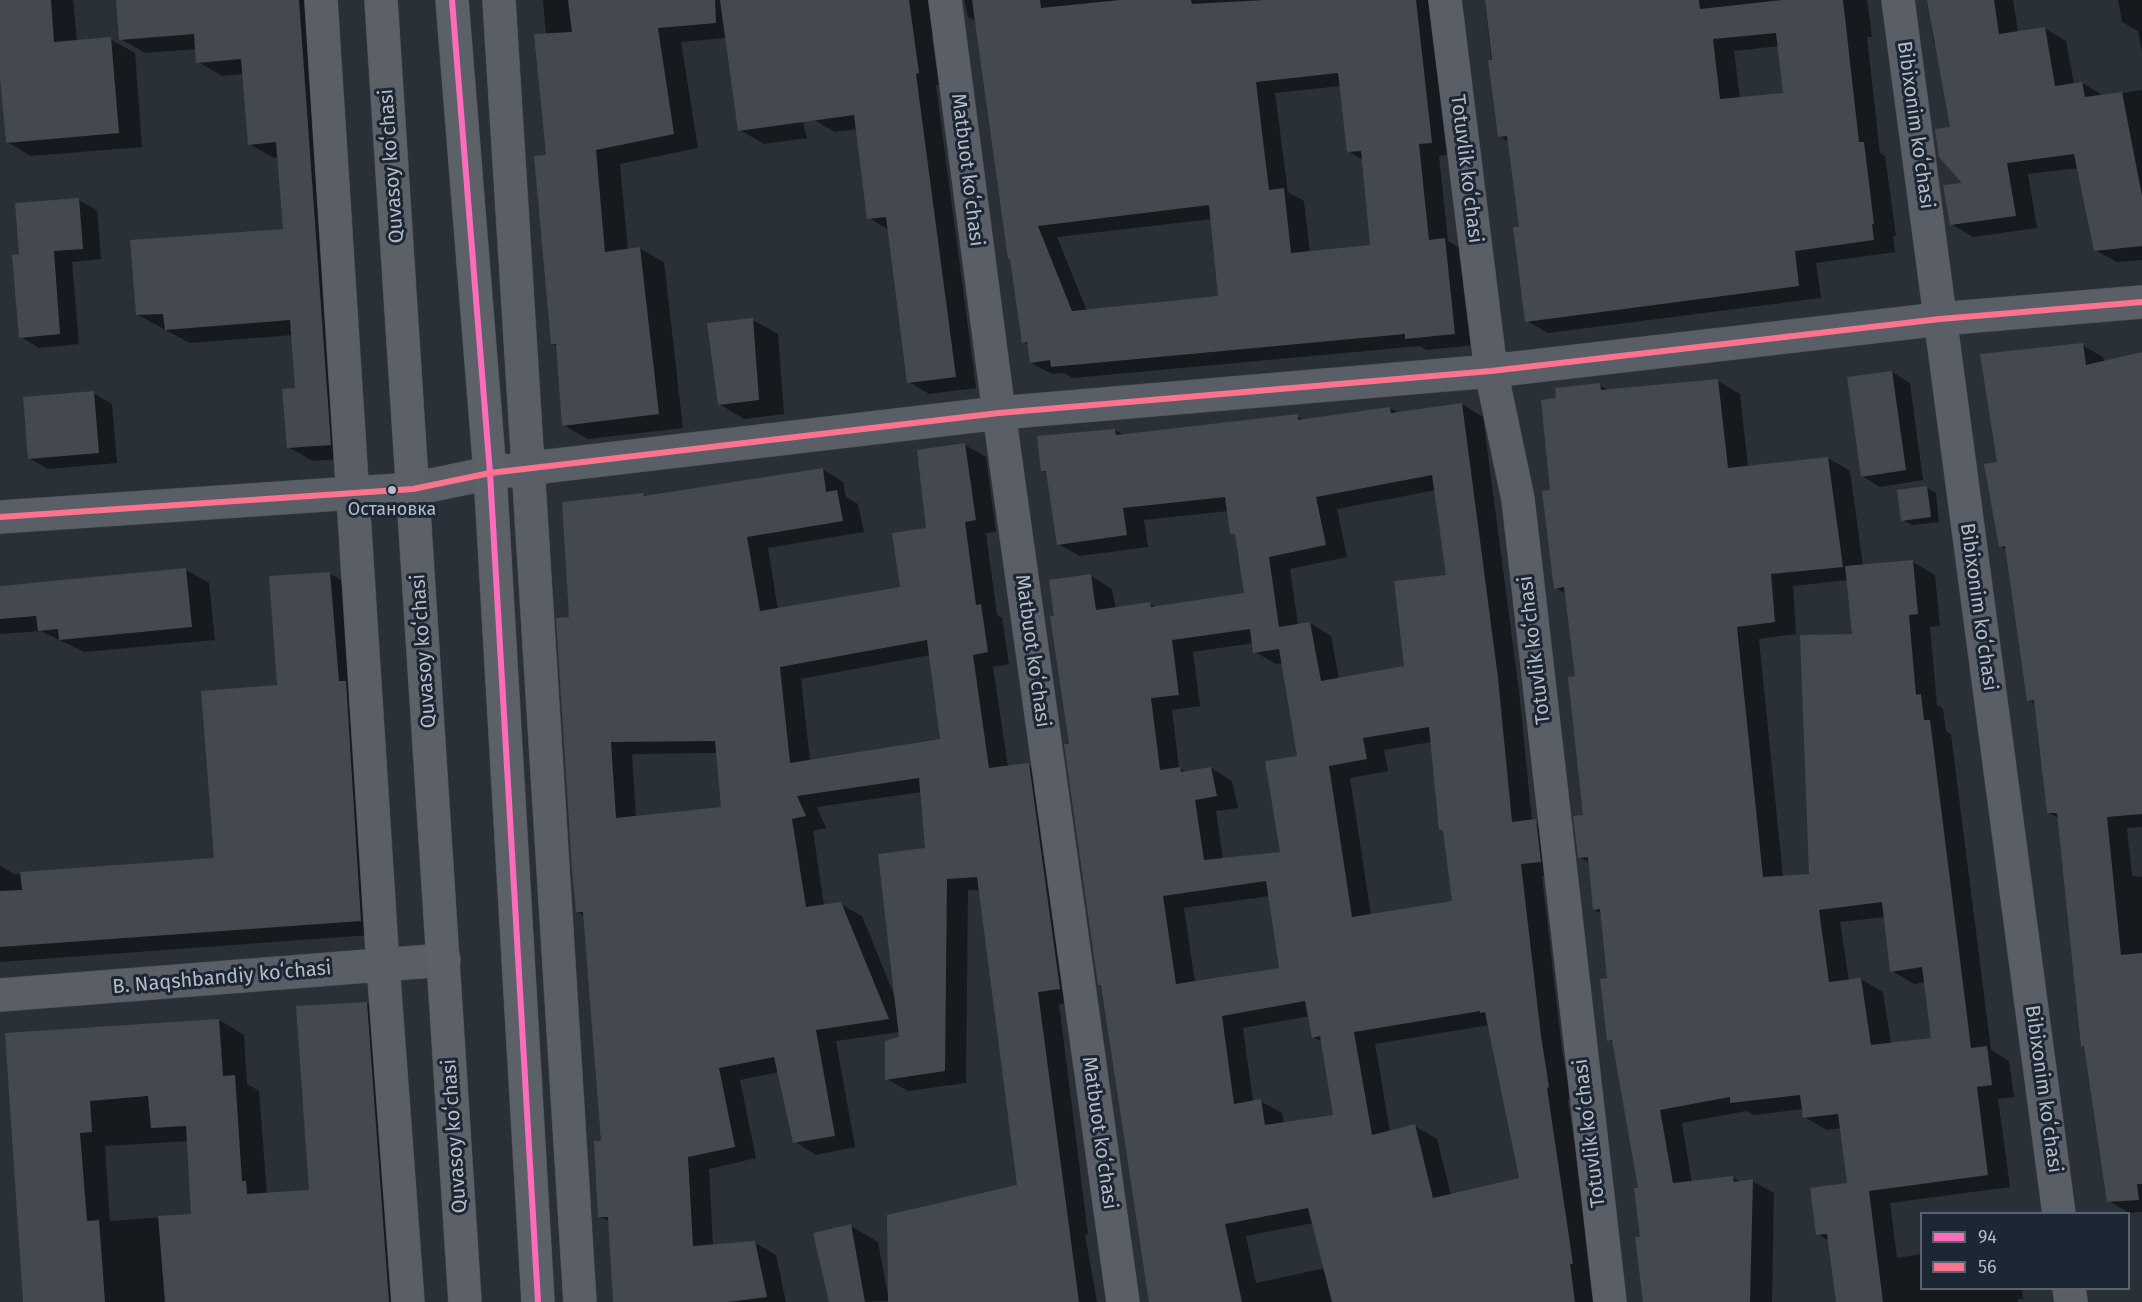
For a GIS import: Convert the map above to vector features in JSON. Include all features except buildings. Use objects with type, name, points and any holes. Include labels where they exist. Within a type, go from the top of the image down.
[{"type":"main road","name":"Quvasoy koʻchasi","points":[[381,0],[465,1302]]},
{"type":"main road","points":[[452,0],[490,473],[538,1302]]},
{"type":"street","points":[[321,0],[383,965],[408,1302]]},
{"type":"street","points":[[499,0],[580,1302]]},
{"type":"street","name":"Matbuot koʻchasi","points":[[945,0],[999,413],[1123,1302]]},
{"type":"street","name":"Totuvlik koʻchasi","points":[[1445,0],[1491,371],[1518,499],[1610,1302]]},
{"type":"street","name":"Bibixonim koʻchasi","points":[[1898,0],[2059,1212]]},
{"type":"street","points":[[0,517],[413,489],[490,473],[999,413],[1491,371],[1940,319],[2142,302]]},
{"type":"street","name":"B. Naqshbandiy koʻchasi","points":[[0,995],[444,960]]},
{"type":"transit line","name":"94","points":[[452,0],[490,473],[538,1302]]},
{"type":"transit line","name":"56","points":[[0,517],[413,489],[490,473],[999,413],[1491,371],[1940,319],[2142,302]]},
{"type":"place","name":"Остановка","points":[[392,490]]}]
